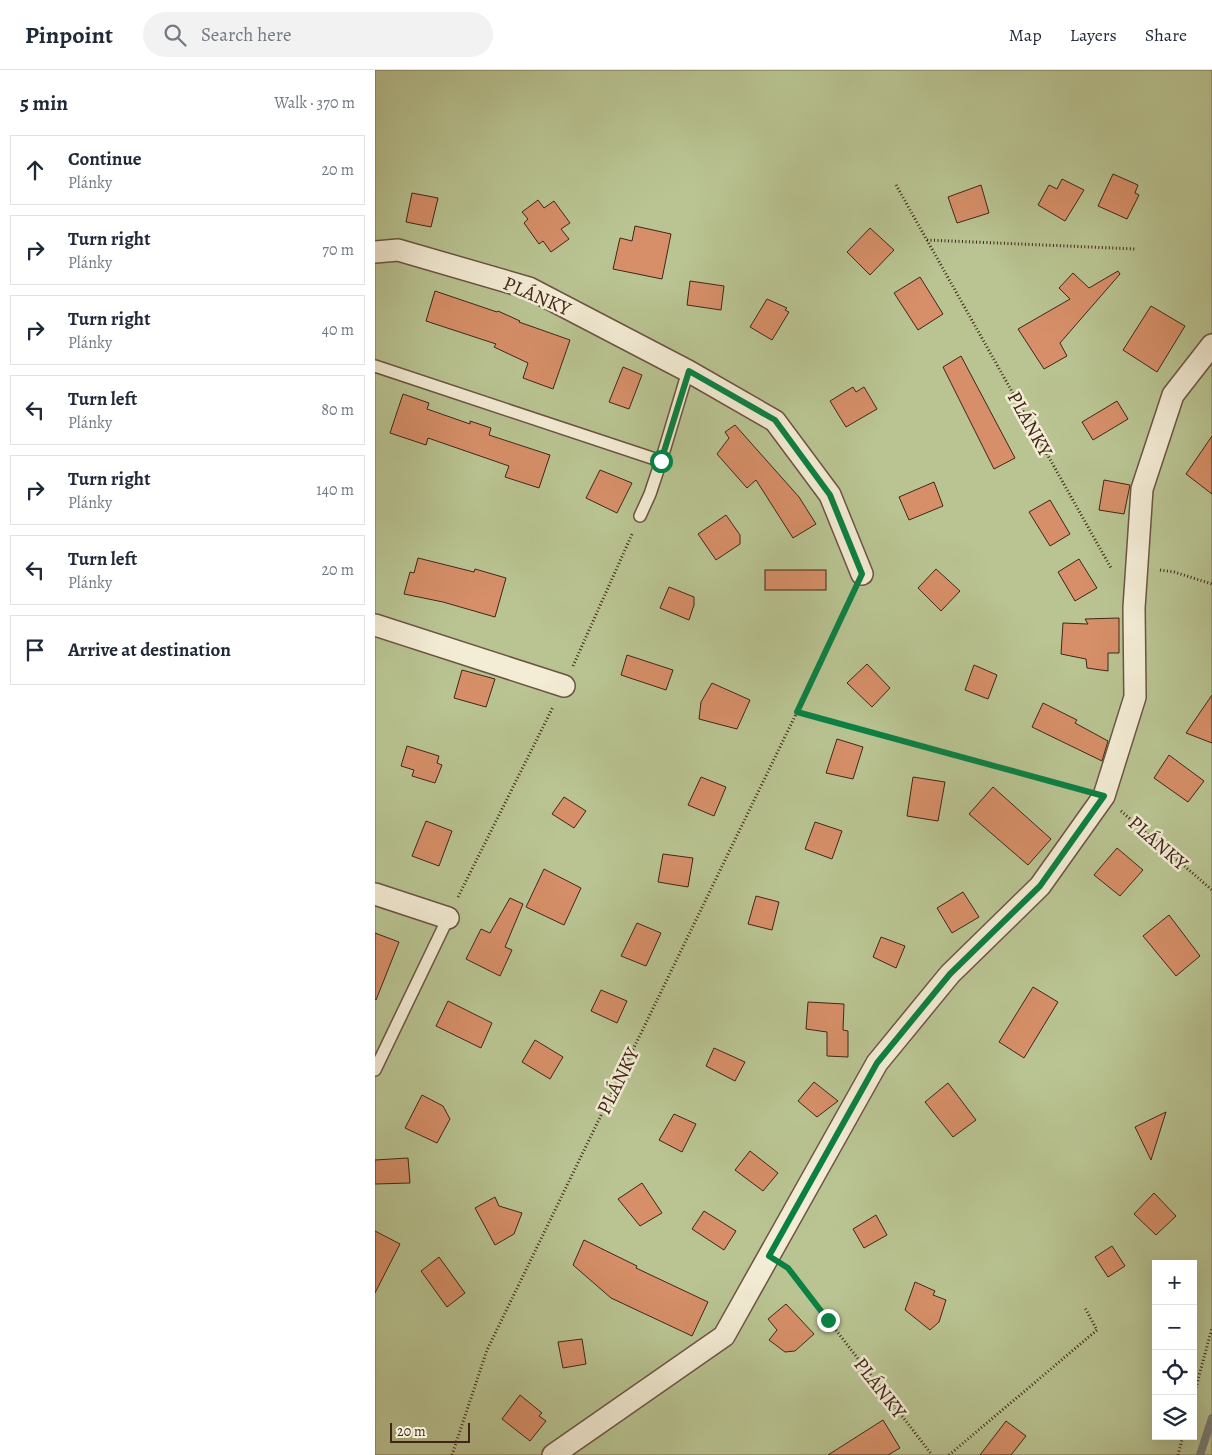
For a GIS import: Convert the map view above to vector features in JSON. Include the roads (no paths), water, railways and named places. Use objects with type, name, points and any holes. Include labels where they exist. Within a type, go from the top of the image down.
[{"type":"street","name":"PLÁNKY","points":[[375,252],[398,250],[529,288],[689,371],[775,420],[830,495],[862,574]]},
{"type":"street","points":[[553,1455],[724,1336],[877,1063],[950,974],[1040,886],[1104,796],[1135,697],[1134,608],[1142,489],[1173,395],[1212,345]]},
{"type":"street","points":[[375,625],[563,686]]},
{"type":"street","points":[[375,894],[448,918]]},
{"type":"lane","points":[[375,366],[661,461]]},
{"type":"lane","points":[[640,516],[650,494],[689,371]]},
{"type":"lane","points":[[375,1070],[448,918]]},
{"type":"waterway","points":[[1200,1455],[1212,1418]]}]
